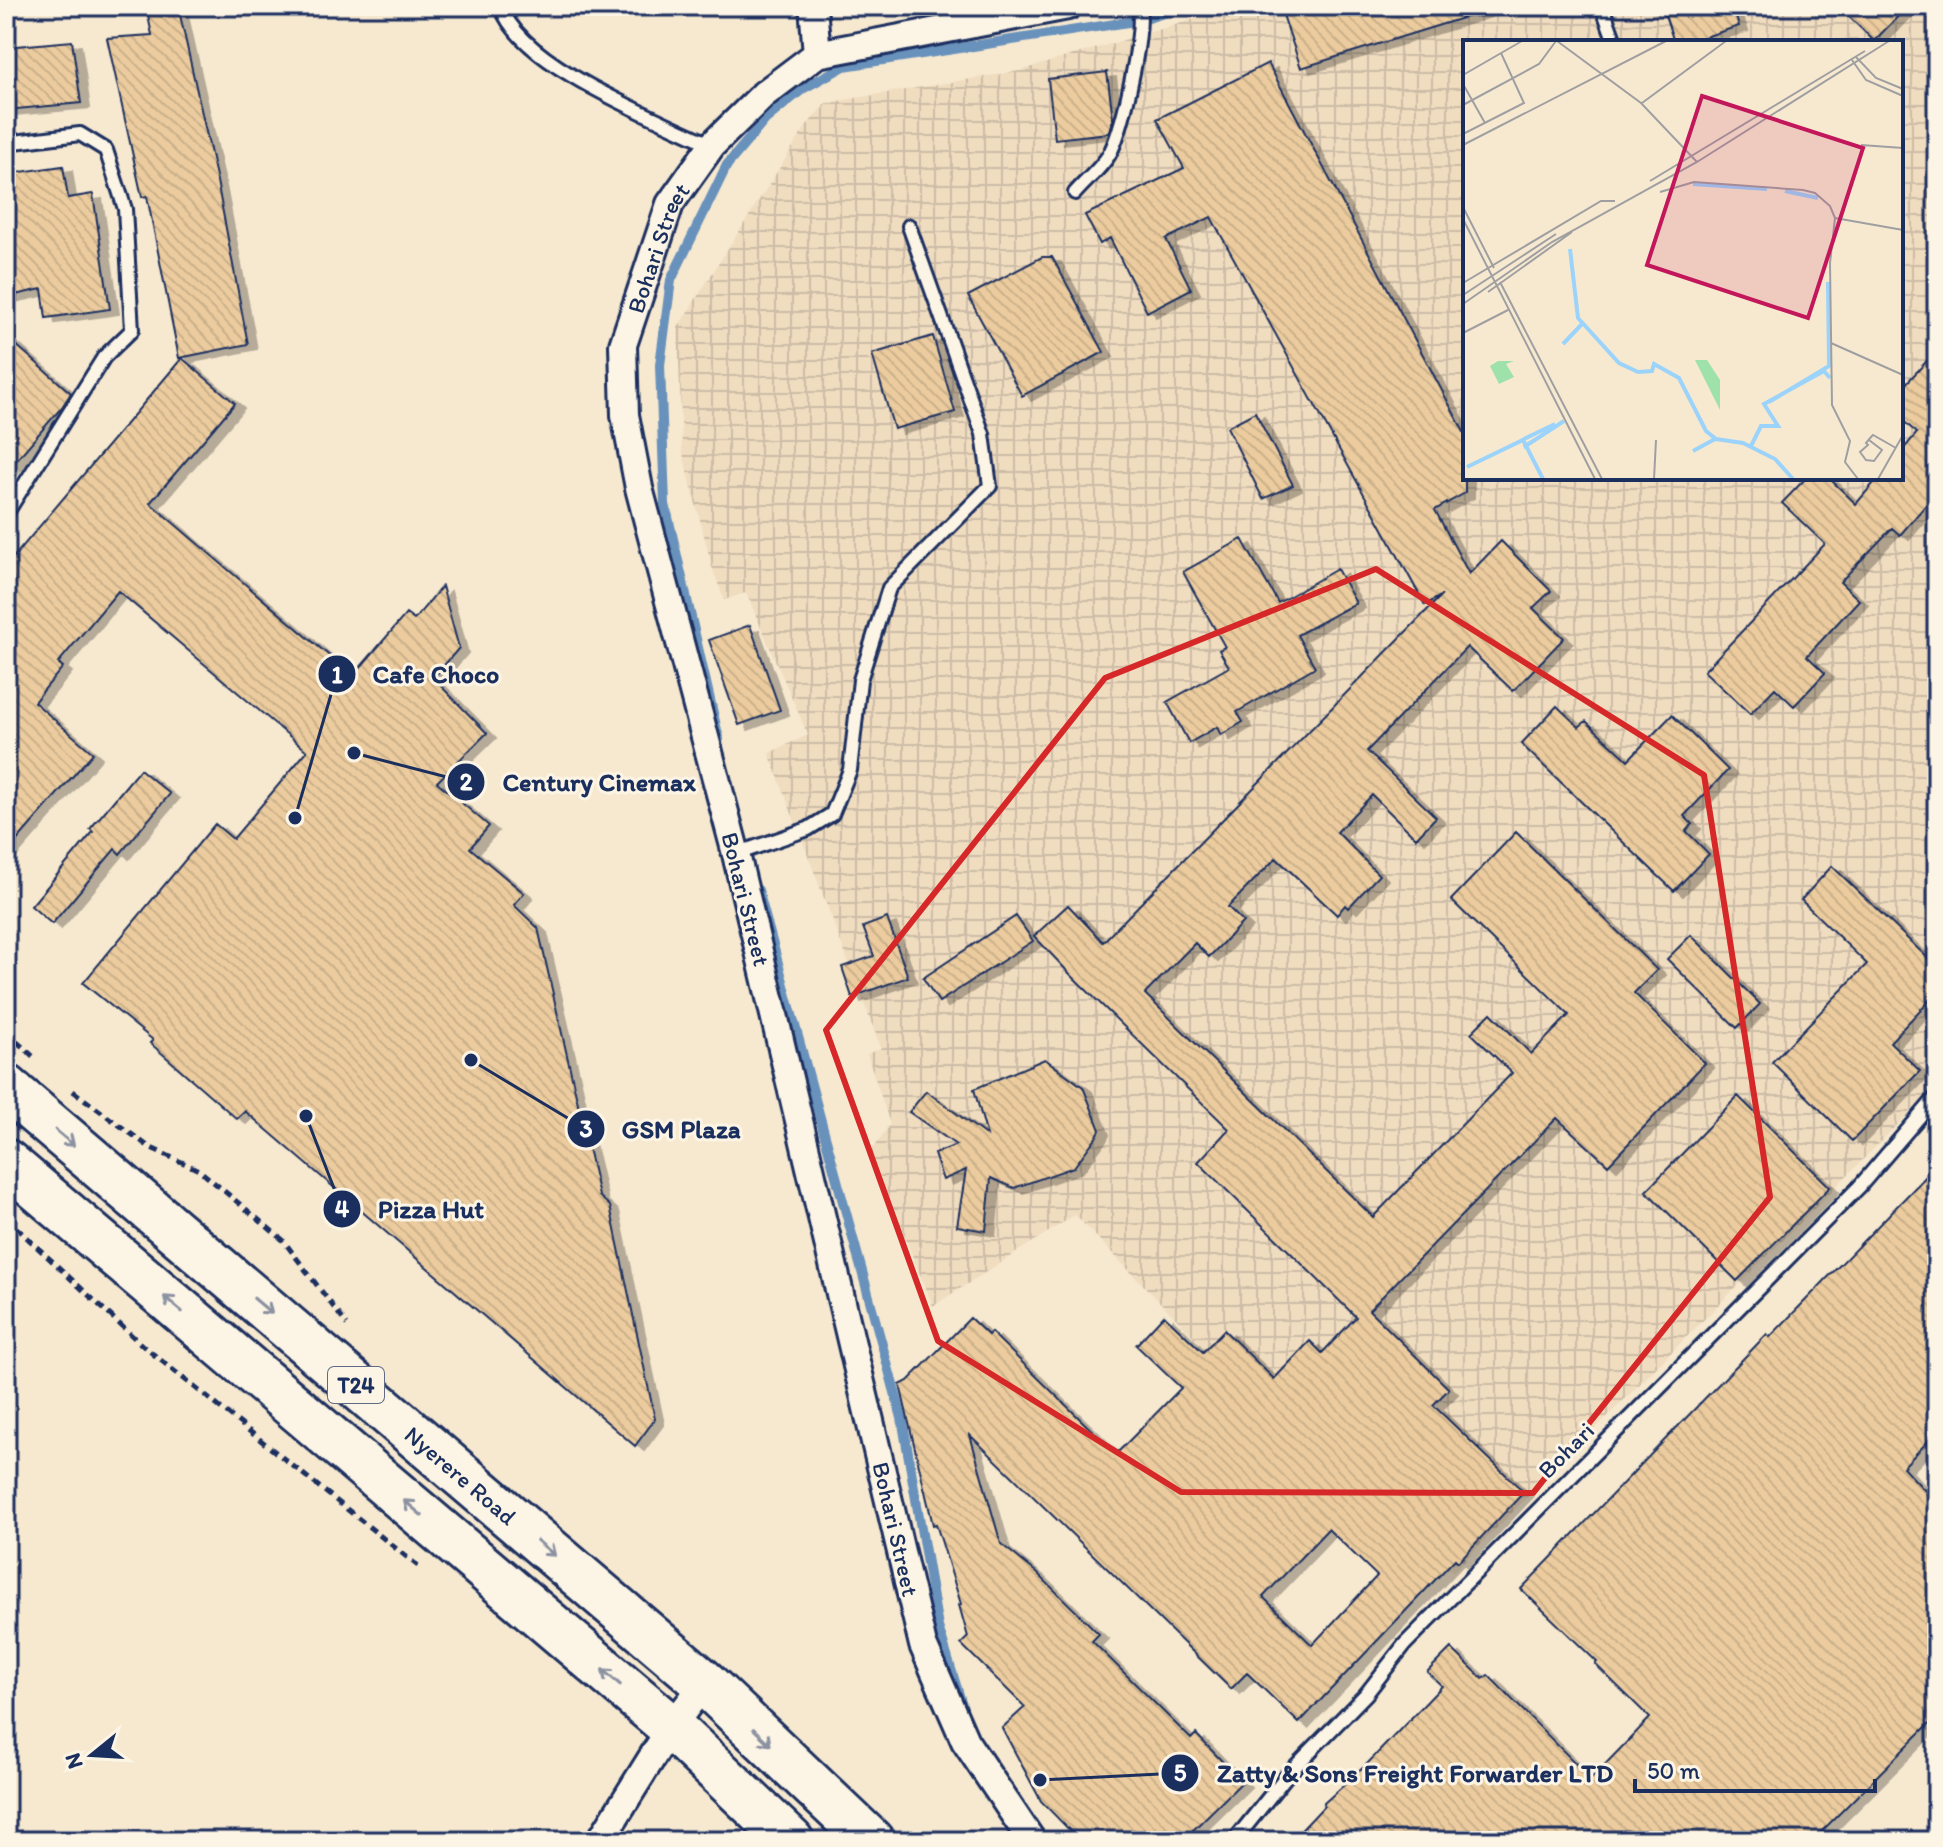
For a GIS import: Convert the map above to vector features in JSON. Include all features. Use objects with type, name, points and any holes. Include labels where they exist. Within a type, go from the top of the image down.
[{"type":"highway","name":"Nyerere Road","points":[[6,1087],[705,1683],[871,1841]]},
{"type":"highway","name":"T24","points":[[6,1162],[671,1727],[791,1841]]},
{"type":"street","points":[[813,6],[817,54]]},
{"type":"street","name":"Bohari Street","points":[[1032,1841],[965,1741],[923,1645],[736,854],[639,488],[625,415],[623,345],[670,204],[712,145],[764,94],[817,54],[1068,6]]},
{"type":"street","points":[[600,1841],[671,1727],[705,1683]]},
{"type":"lane","points":[[501,6],[505,17],[530,48],[565,71],[712,145]]},
{"type":"lane","points":[[1075,193],[1111,152],[1132,77],[1141,20],[1139,6]]},
{"type":"lane","points":[[1602,6],[1614,40]]},
{"type":"lane","points":[[6,143],[80,134],[106,150],[125,209],[132,330],[104,357],[6,514]]},
{"type":"lane","points":[[736,854],[808,829],[832,814],[850,770],[860,680],[889,588],[990,486],[983,434],[909,226]]},
{"type":"lane","name":"Bohari","points":[[1234,1841],[1287,1775],[1366,1694],[1405,1644],[1859,1187],[1937,1096]]},
{"type":"path","points":[[6,1218],[143,1346],[427,1573]]},
{"type":"highlighted area","points":[[1376,569],[1704,775],[1770,1197],[1533,1493],[1181,1492],[938,1341],[826,1030],[1105,678]]},
{"type":"shaded area","points":[[1239,6],[1937,6],[1937,1085],[1453,1572],[1270,1415],[1075,1215],[933,1306],[870,1153],[890,1124],[867,1054],[881,1048],[769,753],[808,735],[746,593],[724,600],[712,567],[682,450],[678,327],[807,125],[826,103],[1019,71]]},
{"type":"building","points":[[146,6],[178,6],[217,181],[248,344],[179,358],[147,196],[142,197],[107,38],[152,35]]},
{"type":"building","points":[[1280,6],[1481,6],[1482,12],[1301,68]]},
{"type":"building","points":[[1662,6],[1732,6],[1739,26],[1695,40],[1673,40]]},
{"type":"building","points":[[1838,6],[1908,6],[1875,40]]},
{"type":"building","points":[[72,41],[81,103],[6,110],[6,47]]},
{"type":"building","points":[[1268,63],[1463,430],[1465,493],[1435,510],[1469,574],[1501,541],[1551,591],[1533,608],[1564,638],[1513,691],[1467,647],[1367,751],[1436,817],[1416,838],[1372,795],[1337,832],[1379,875],[1348,908],[1345,905],[1337,915],[1276,858],[1228,907],[1243,922],[1209,957],[1195,943],[1145,994],[1373,1217],[1512,1073],[1471,1033],[1491,1013],[1531,1054],[1569,1015],[1451,900],[1516,832],[1657,970],[1634,993],[1705,1063],[1608,1165],[1557,1118],[1369,1310],[1449,1389],[1433,1405],[1524,1492],[1458,1562],[1455,1559],[1299,1723],[1247,1673],[1231,1689],[970,1435],[1001,1544],[1036,1572],[1099,1634],[1092,1641],[1191,1739],[1196,1734],[1242,1782],[1182,1841],[1080,1841],[1041,1801],[1002,1728],[1025,1707],[961,1644],[968,1637],[961,1604],[936,1524],[933,1525],[900,1385],[908,1381],[970,1318],[988,1335],[991,1332],[1116,1454],[1181,1388],[1136,1345],[1164,1315],[1203,1352],[1224,1330],[1274,1379],[1310,1341],[1322,1353],[1356,1317],[1198,1162],[1229,1129],[1034,936],[1068,905],[1103,942],[1442,595],[1425,605],[1211,217],[1166,239],[1191,289],[1147,312],[1110,238],[1100,244],[1085,215],[1184,168],[1157,119]],"holes":[[[1328,1529],[1377,1576],[1312,1645],[1263,1597]]]},
{"type":"building","points":[[1107,72],[1113,119],[1108,133],[1055,139],[1048,79]]},
{"type":"building","points":[[63,166],[68,198],[93,194],[110,309],[46,318],[42,289],[6,297],[6,174]]},
{"type":"building","points":[[1042,257],[1052,257],[1104,352],[1022,396],[968,296]]},
{"type":"building","points":[[6,336],[71,393],[6,472]]},
{"type":"building","points":[[933,336],[955,412],[894,429],[872,354]]},
{"type":"building","points":[[1937,350],[1937,492],[1900,535],[1892,528],[1840,582],[1859,600],[1807,656],[1825,673],[1794,706],[1775,688],[1750,714],[1704,671],[1825,544],[1782,503],[1804,480],[1831,480],[1856,504],[1876,480],[1903,480],[1903,450],[1917,433],[1903,421],[1903,387]]},
{"type":"building","points":[[182,358],[235,403],[150,503],[353,676],[406,614],[414,620],[442,586],[459,648],[433,678],[487,733],[437,782],[489,826],[470,848],[524,893],[514,905],[538,928],[599,1196],[610,1206],[655,1419],[635,1446],[245,1111],[237,1119],[150,1043],[153,1040],[83,983],[215,824],[233,839],[307,751],[118,591],[58,663],[63,667],[34,702],[93,753],[6,853],[6,566]]},
{"type":"building","points":[[1255,412],[1293,485],[1263,499],[1227,427]]},
{"type":"building","points":[[1242,539],[1278,603],[1337,569],[1356,603],[1297,635],[1315,667],[1237,712],[1243,722],[1221,735],[1217,727],[1189,743],[1167,702],[1229,667],[1219,650],[1225,647],[1183,572]]},
{"type":"building","points":[[750,625],[780,710],[739,725],[709,640]]},
{"type":"building","points":[[1557,706],[1579,727],[1586,721],[1628,760],[1672,715],[1728,770],[1684,816],[1692,824],[1686,831],[1709,854],[1674,891],[1521,744]]},
{"type":"building","points":[[140,769],[170,794],[120,854],[115,849],[52,924],[31,906],[93,832],[90,829]]},
{"type":"building","points":[[1832,866],[1937,967],[1937,992],[1890,1042],[1920,1071],[1852,1141],[1772,1062],[1867,964],[1801,900]]},
{"type":"building","points":[[1016,916],[1033,941],[939,1002],[923,978]]},
{"type":"building","points":[[887,918],[908,977],[852,997],[842,967],[874,956],[863,927]]},
{"type":"building","points":[[1691,935],[1760,1004],[1737,1028],[1667,959]]},
{"type":"building","points":[[1045,1059],[1083,1087],[1100,1130],[1097,1136],[1074,1167],[1014,1188],[991,1178],[986,1231],[957,1226],[966,1170],[943,1180],[934,1154],[956,1145],[909,1112],[926,1091],[987,1136],[974,1089]]},
{"type":"building","points":[[1738,1096],[1830,1187],[1737,1281],[1646,1191]]},
{"type":"building","points":[[1937,1165],[1937,1432],[1903,1467],[1937,1504],[1937,1716],[1812,1841],[1291,1841],[1323,1804],[1366,1765],[1442,1686],[1427,1672],[1451,1648],[1483,1679],[1488,1675],[1591,1779],[1650,1718],[1521,1589],[1767,1334],[1770,1337]]},
{"type":"waterway","points":[[719,739],[665,504],[660,365],[671,280],[727,165],[765,120],[804,88],[844,66],[1141,20],[1187,6]]},
{"type":"waterway","points":[[758,890],[902,1418],[938,1627],[963,1708]]},
{"type":"place","name":"Century Cinemax","points":[[354,753]]},
{"type":"place","name":"Cafe Choco","points":[[295,818]]},
{"type":"place","name":"GSM Plaza","points":[[471,1060]]},
{"type":"place","name":"Pizza Hut","points":[[306,1116]]},
{"type":"place","name":"Zatty & Sons Freight Forwarder LTD","points":[[1040,1780]]}]
